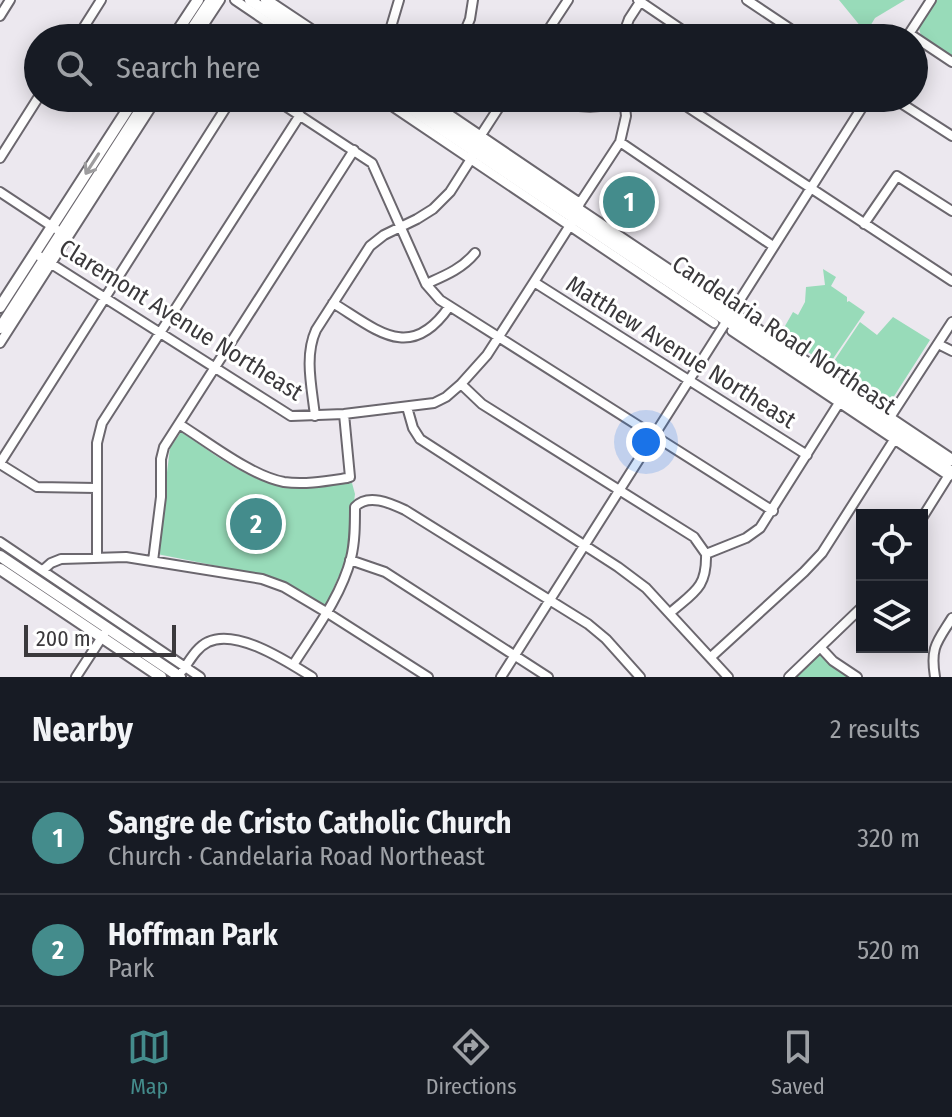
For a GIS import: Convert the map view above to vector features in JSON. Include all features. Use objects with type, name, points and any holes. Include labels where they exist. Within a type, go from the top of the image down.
[{"type":"main road","points":[[183,24],[198,0]]},
{"type":"main road","points":[[250,0],[285,24]]},
{"type":"main road","points":[[266,0],[302,24]]},
{"type":"main road","points":[[198,24],[217,1]]},
{"type":"main road","points":[[0,328],[44,259],[57,229],[127,112]]},
{"type":"main road","points":[[57,229],[138,112]]},
{"type":"main road","name":"Candelaria Road Northeast","points":[[418,112],[476,147],[888,422],[952,460]]},
{"type":"main road","name":"Candelaria Road Northeast","points":[[430,112],[476,147]]},
{"type":"main road","points":[[0,307],[44,259]]},
{"type":"main road","name":"Candelaria Road Northeast","points":[[888,422],[951,472]]},
{"type":"main road","points":[[0,556],[161,677]]},
{"type":"main road","points":[[0,569],[104,633],[181,674]]},
{"type":"street","points":[[0,16],[10,0]]},
{"type":"street","points":[[86,24],[101,0]]},
{"type":"street","points":[[235,0],[270,24]]},
{"type":"street","points":[[392,24],[399,0]]},
{"type":"street","points":[[468,24],[473,0]]},
{"type":"street","points":[[552,24],[568,0]]},
{"type":"street","points":[[747,0],[783,24]]},
{"type":"street","points":[[916,24],[931,0]]},
{"type":"street","points":[[203,24],[217,1]]},
{"type":"street","points":[[627,24],[639,1],[673,24]]},
{"type":"street","points":[[928,48],[952,62]]},
{"type":"street","points":[[0,158],[29,112]]},
{"type":"street","points":[[0,343],[44,259],[147,112]]},
{"type":"street","points":[[96,488],[37,487],[0,464],[223,112]]},
{"type":"street","points":[[295,112],[367,158],[375,168],[432,294],[773,511]]},
{"type":"street","points":[[407,112],[476,147],[575,214],[714,323]]},
{"type":"street","points":[[440,112],[476,147]]},
{"type":"street","points":[[315,416],[310,343],[316,330],[370,246],[442,201],[497,112]]},
{"type":"street","points":[[626,112],[620,142],[773,246]]},
{"type":"street","points":[[695,112],[952,281]]},
{"type":"street","points":[[501,677],[859,112]]},
{"type":"street","points":[[915,112],[952,136]]},
{"type":"street","points":[[97,557],[97,443],[102,423],[300,115]]},
{"type":"street","name":"Claremont Avenue Northeast","points":[[44,259],[284,413],[299,417],[315,416],[434,403],[461,384],[499,339],[620,142]]},
{"type":"street","points":[[153,561],[164,447],[354,150]]},
{"type":"street","points":[[864,224],[897,176],[952,211]]},
{"type":"street","name":"Claremont Avenue Northeast","points":[[0,192],[57,229]]},
{"type":"street","points":[[426,284],[458,269],[475,253]]},
{"type":"street","name":"Matthew Avenue Northeast","points":[[534,282],[807,455]]},
{"type":"street","points":[[333,303],[380,332],[409,338],[432,328],[449,307]]},
{"type":"street","points":[[888,422],[952,322]]},
{"type":"street","points":[[732,331],[894,440],[951,472],[928,509]]},
{"type":"street","points":[[938,344],[952,351]]},
{"type":"street","points":[[461,384],[482,404],[694,537],[706,554],[701,585],[670,613]]},
{"type":"street","points":[[706,554],[746,538],[760,528],[839,403]]},
{"type":"street","points":[[407,407],[420,439],[637,581],[728,677]]},
{"type":"street","points":[[179,424],[268,478],[304,483],[347,478],[350,474],[344,414]]},
{"type":"street","points":[[711,657],[822,553],[894,440]]},
{"type":"street","points":[[293,665],[338,592],[350,560],[355,507],[370,500],[405,510],[588,624],[640,677]]},
{"type":"street","points":[[0,542],[43,570],[181,674],[200,677]]},
{"type":"street","points":[[43,570],[61,559],[126,557],[272,582],[326,612],[428,677]]},
{"type":"street","points":[[350,560],[385,572],[548,677]]},
{"type":"street","points":[[789,677],[856,613]]},
{"type":"street","points":[[935,677],[933,652],[952,618]]},
{"type":"street","points":[[76,677],[104,633]]},
{"type":"street","points":[[181,674],[204,644],[222,639],[267,650],[312,677]]},
{"type":"street","points":[[821,648],[833,661],[857,677]]},
{"type":"green space","points":[[839,0],[905,0],[875,18],[871,24],[859,24]]},
{"type":"green space","points":[[937,0],[952,0],[952,56],[928,41],[928,24],[922,24]]},
{"type":"green space","points":[[823,269],[836,277],[831,286],[847,297],[847,302],[865,312],[828,366],[781,333],[793,312],[798,315],[805,302],[806,287],[825,285]]},
{"type":"green space","points":[[893,317],[930,340],[891,401],[832,364],[860,322],[877,335]]},
{"type":"green space","points":[[181,432],[230,464],[269,483],[299,488],[352,483],[355,494],[347,558],[325,607],[272,577],[157,554],[170,448]]},
{"type":"green space","points":[[821,654],[824,655],[851,677],[792,677]]},
{"type":"place","name":"Sangre de Cristo Catholic Church","points":[[629,202]]},
{"type":"place","name":"Hoffman Park","points":[[256,524]]}]
